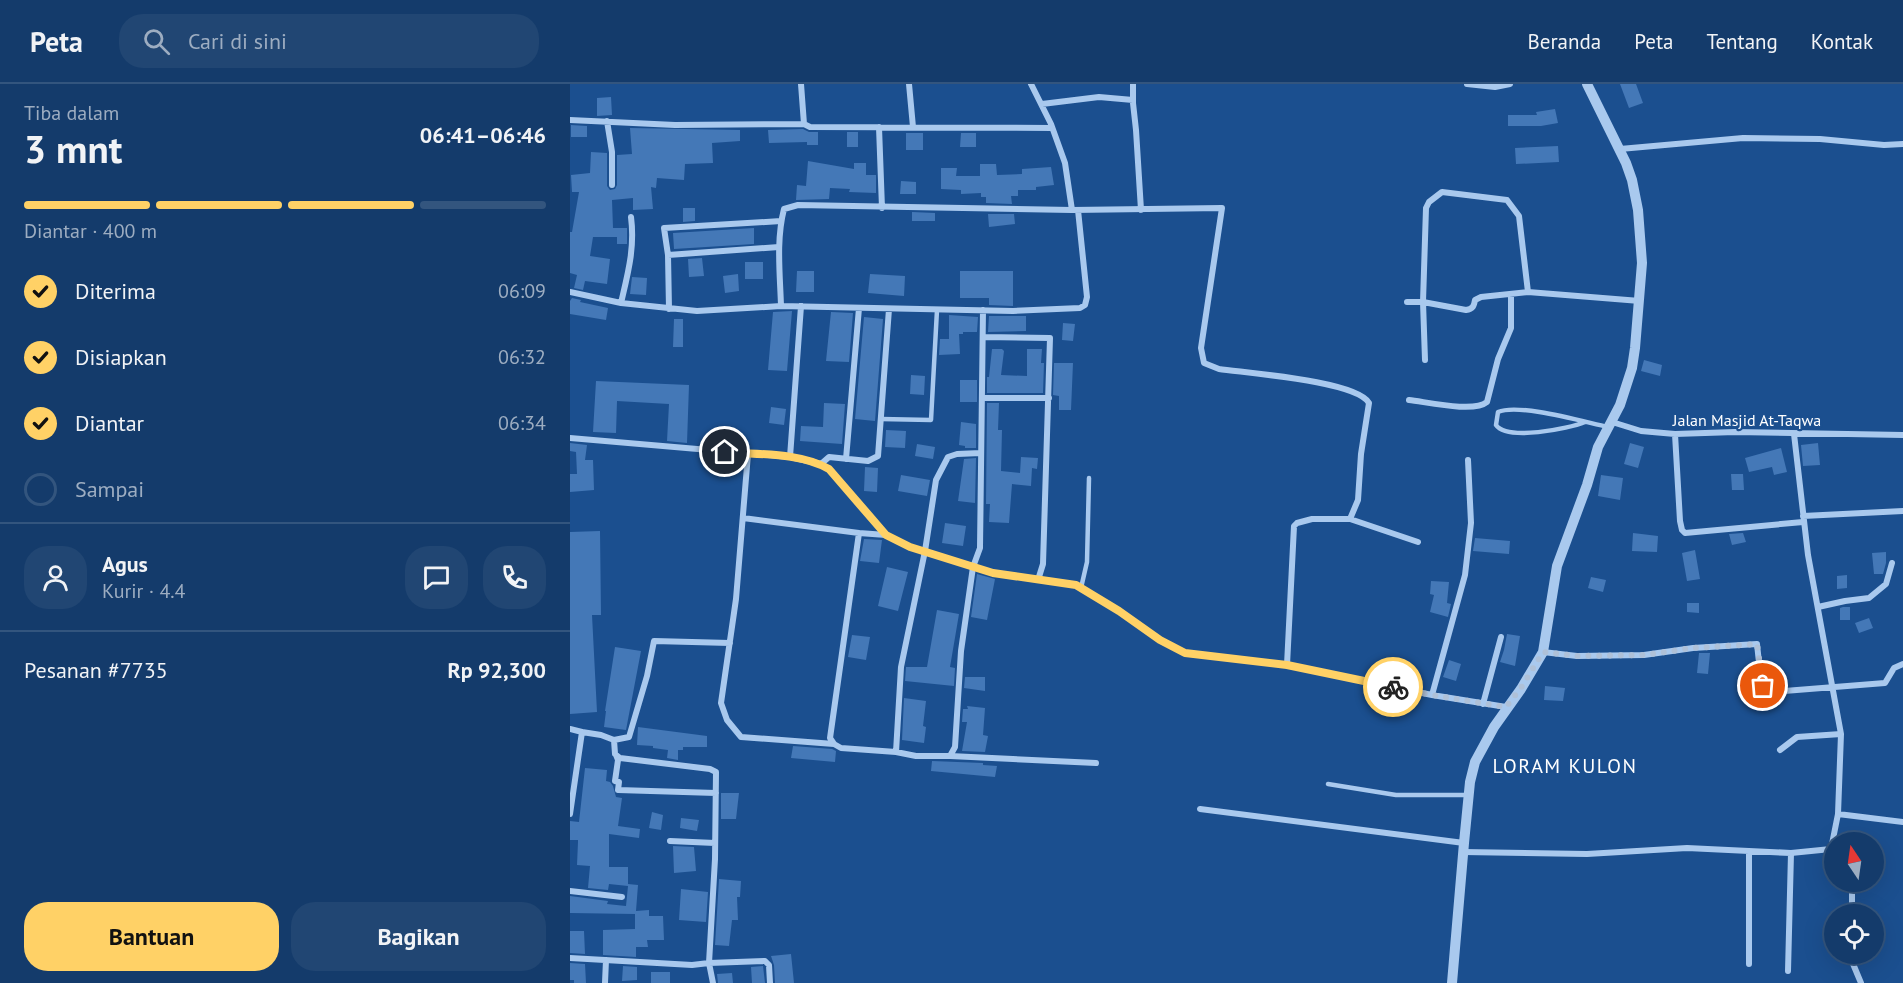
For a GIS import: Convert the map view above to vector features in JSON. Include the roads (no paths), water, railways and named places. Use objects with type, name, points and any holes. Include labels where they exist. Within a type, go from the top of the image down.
[{"type":"street","points":[[801,84],[804,124]]},
{"type":"street","points":[[909,84],[913,127]]},
{"type":"street","points":[[570,292],[621,303],[697,311],[781,306],[937,310],[1080,308],[1085,305],[1087,297],[1075,210],[1065,163],[1052,128],[1031,84]]},
{"type":"street","points":[[1133,84],[1142,210]]},
{"type":"street","points":[[1467,84],[1495,87],[1510,84]]},
{"type":"street","points":[[1452,983],[1463,847],[1470,782],[1475,762],[1506,707],[1521,688],[1543,652],[1557,566],[1584,494],[1598,447],[1620,405],[1632,368],[1641,301],[1641,237],[1632,180],[1620,149],[1587,84]]},
{"type":"street","points":[[1042,105],[1099,97],[1133,100]]},
{"type":"street","points":[[570,120],[675,125],[804,124],[810,128],[1052,128]]},
{"type":"street","points":[[607,121],[612,152],[612,185]]},
{"type":"street","points":[[879,127],[882,208]]},
{"type":"street","points":[[1620,149],[1743,138],[1820,139],[1884,145],[1903,144]]},
{"type":"street","points":[[1425,360],[1423,302],[1426,208],[1429,202],[1442,192],[1507,200],[1519,216],[1528,292]]},
{"type":"street","points":[[781,306],[779,247],[784,209],[798,205],[1075,210],[1222,208],[1201,348],[1203,363],[1219,369],[1325,383],[1367,399],[1369,406],[1361,454],[1358,500],[1350,519]]},
{"type":"street","points":[[621,303],[633,251],[634,236],[631,217]]},
{"type":"street","points":[[669,309],[668,255],[664,228],[782,221]]},
{"type":"street","points":[[668,255],[779,247]]},
{"type":"street","points":[[1407,302],[1423,302],[1466,310],[1471,309],[1475,300],[1481,297],[1528,292],[1641,301]]},
{"type":"street","points":[[1409,400],[1471,407],[1487,402],[1498,359],[1511,328],[1511,294]]},
{"type":"street","points":[[790,457],[801,306]]},
{"type":"street","points":[[846,459],[859,308]]},
{"type":"street","points":[[821,464],[829,457],[868,461],[878,456],[889,309]]},
{"type":"street","points":[[951,756],[955,747],[961,651],[973,567],[980,548],[983,310]]},
{"type":"street","points":[[983,337],[1050,338],[1050,398],[1043,564],[1038,580]]},
{"type":"street","points":[[982,398],[1050,398]]},
{"type":"street","name":"Jalan Masjid At-Taqwa","points":[[1610,425],[1675,434],[1735,432],[1903,435]]},
{"type":"street","points":[[1675,434],[1680,521],[1685,533],[1803,519],[1903,511]]},
{"type":"street","points":[[1794,434],[1803,519],[1842,734],[1836,832]]},
{"type":"street","points":[[570,438],[790,457],[821,464],[829,469],[886,535]]},
{"type":"street","points":[[896,752],[901,667],[925,551],[936,480],[945,461],[957,454],[981,453]]},
{"type":"street","points":[[748,454],[730,643],[721,703],[727,720],[741,737],[834,744],[841,748],[896,752],[916,756],[1096,763]]},
{"type":"street","points":[[1432,695],[1465,575],[1471,523],[1468,460]]},
{"type":"street","points":[[743,518],[886,535],[910,547],[993,573],[1076,585],[1119,611],[1160,640],[1185,653],[1287,665],[1432,695],[1506,707]]},
{"type":"street","points":[[1287,665],[1294,526],[1297,522],[1312,519],[1350,519],[1418,542]]},
{"type":"street","points":[[834,744],[830,735],[859,533]]},
{"type":"street","points":[[1818,607],[1869,598],[1886,584],[1892,563]]},
{"type":"street","points":[[1483,704],[1501,637]]},
{"type":"street","points":[[570,729],[614,740],[629,737],[652,643],[656,641],[730,643]]},
{"type":"street","points":[[1543,652],[1577,656],[1644,655],[1693,648],[1757,644],[1761,681],[1769,692],[1885,683],[1894,668],[1903,664]]},
{"type":"street","points":[[570,814],[582,732]]},
{"type":"street","points":[[1780,750],[1797,737],[1842,734]]},
{"type":"street","points":[[614,740],[618,760],[615,781],[619,782],[618,790],[716,793]]},
{"type":"street","points":[[615,754],[620,758],[712,770],[717,775],[709,963],[713,983]]},
{"type":"street","points":[[1200,809],[1463,847],[1587,854],[1688,848],[1791,853],[1824,851]]},
{"type":"street","points":[[1838,814],[1903,822]]},
{"type":"street","points":[[670,841],[715,843]]},
{"type":"street","points":[[1749,851],[1749,964]]},
{"type":"street","points":[[1788,971],[1791,853]]},
{"type":"street","points":[[570,891],[622,897]]},
{"type":"street","points":[[570,958],[692,965],[767,961],[770,983]]},
{"type":"street","points":[[605,983],[606,960]]},
{"type":"street","points":[[1853,964],[1861,983]]},
{"type":"lane","points":[[881,419],[931,420],[937,310]]},
{"type":"lane","points":[[1585,422],[1563,429],[1538,431],[1506,432],[1500,430],[1496,425],[1498,412],[1506,410],[1532,411],[1610,425]]},
{"type":"lane","points":[[1081,588],[1087,562],[1089,478]]},
{"type":"lane","points":[[1328,784],[1396,795],[1469,795]]},
{"type":"district","name":"LORAM KULON","points":[[1565,766]]}]
